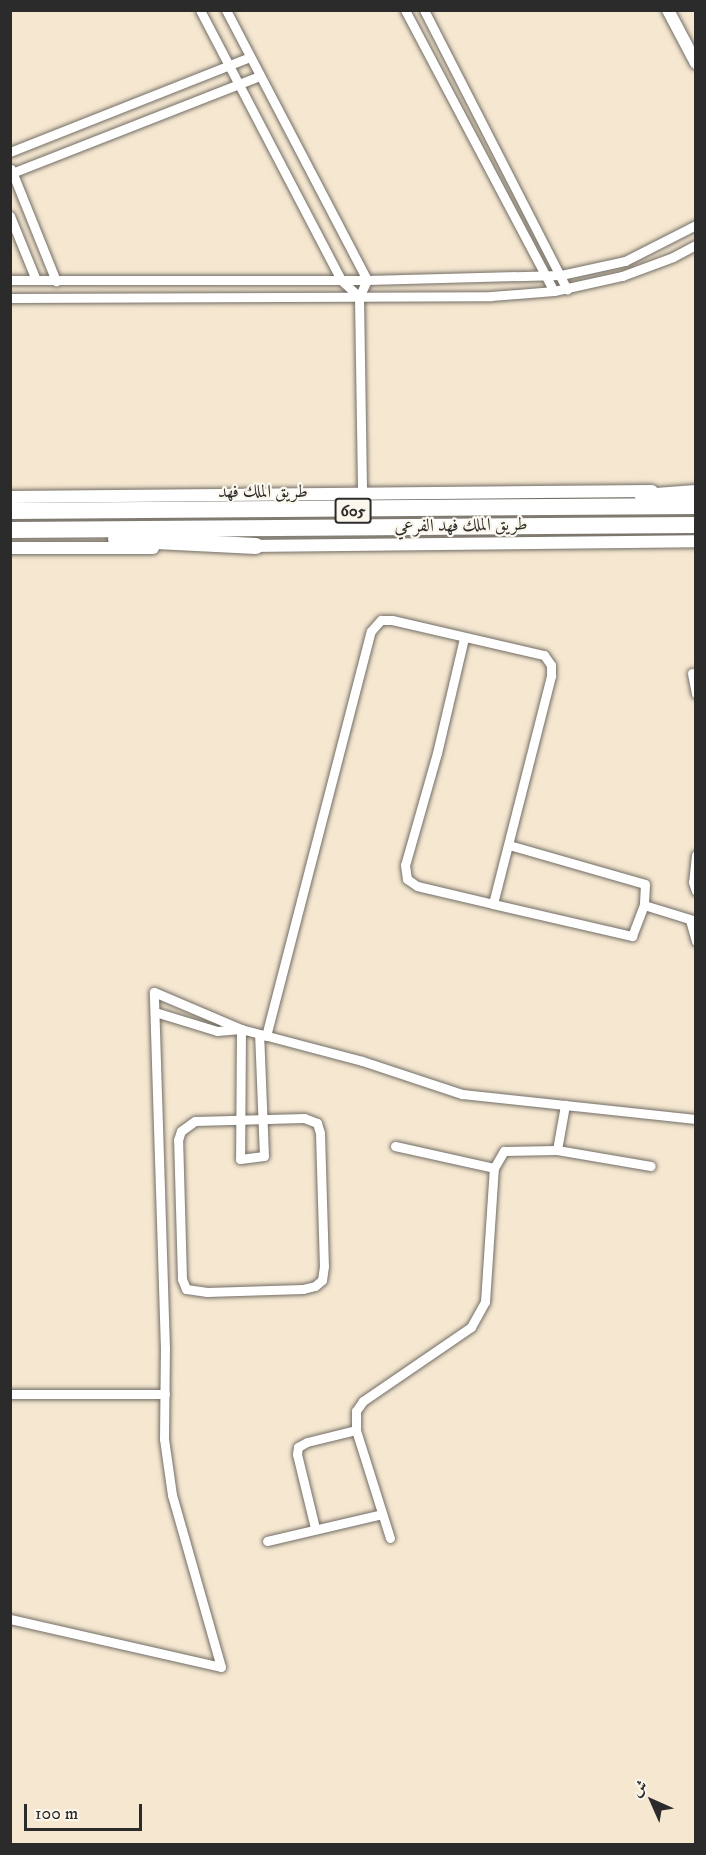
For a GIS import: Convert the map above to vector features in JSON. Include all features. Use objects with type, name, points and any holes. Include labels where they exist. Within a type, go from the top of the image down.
[{"type":"highway","points":[[426,510],[696,492]]},
{"type":"highway","name":"طريق الملك فهد","points":[[10,511],[426,510],[696,506]]},
{"type":"highway","name":"طريق الملك فهد","points":[[10,532],[696,525]]},
{"type":"highway","points":[[10,532],[256,546]]},
{"type":"main road","points":[[668,10],[696,63]]},
{"type":"main road","name":"طريق الملك فهد الفرعي","points":[[10,497],[696,492]]},
{"type":"main road","points":[[678,541],[696,547]]},
{"type":"main road","name":"طريق الملك فهد الفرعي","points":[[10,548],[696,541]]},
{"type":"street","points":[[201,10],[341,280],[359,297]]},
{"type":"street","points":[[226,10],[367,280]]},
{"type":"street","points":[[405,10],[544,276],[554,291]]},
{"type":"street","points":[[424,10],[567,290]]},
{"type":"street","points":[[10,152],[250,57]]},
{"type":"street","points":[[56,281],[11,171],[260,76]]},
{"type":"street","points":[[10,216],[36,280]]},
{"type":"street","points":[[10,280],[367,280],[561,275],[625,261],[696,225]]},
{"type":"street","points":[[10,298],[181,295],[491,296],[567,290],[622,276],[673,257],[696,245]]},
{"type":"street","points":[[362,495],[359,297],[367,280]]},
{"type":"street","points":[[241,1029],[240,1159],[264,1156],[262,1035],[371,631],[381,620],[392,620],[544,656],[551,665],[552,676],[493,904]]},
{"type":"street","points":[[464,638],[437,753],[405,865],[407,879],[417,886],[632,936],[644,905],[645,884],[509,845]]},
{"type":"street","points":[[692,673],[696,694]]},
{"type":"street","points":[[696,855],[693,882],[696,891]]},
{"type":"street","points":[[644,905],[693,920],[696,941]]},
{"type":"street","points":[[10,1619],[220,1667],[172,1495],[164,1439],[165,1394],[154,992],[241,1029],[362,1061],[462,1094],[696,1119]]},
{"type":"street","points":[[154,1012],[217,1030],[241,1029]]},
{"type":"street","points":[[558,1150],[565,1105]]},
{"type":"street","points":[[304,1118],[317,1124],[320,1133],[324,1266],[322,1280],[315,1286],[303,1289],[192,1292],[186,1289],[182,1279],[178,1140],[182,1131],[195,1121],[240,1120],[304,1118]]},
{"type":"street","points":[[395,1146],[494,1168]]},
{"type":"street","points":[[390,1538],[356,1430],[356,1411],[363,1401],[471,1327],[485,1302],[494,1168],[504,1151],[511,1149],[558,1150],[651,1166]]},
{"type":"street","points":[[10,1394],[165,1394]]},
{"type":"street","points":[[315,1528],[297,1454],[298,1447],[307,1442],[356,1430]]},
{"type":"street","points":[[267,1541],[382,1514]]}]
